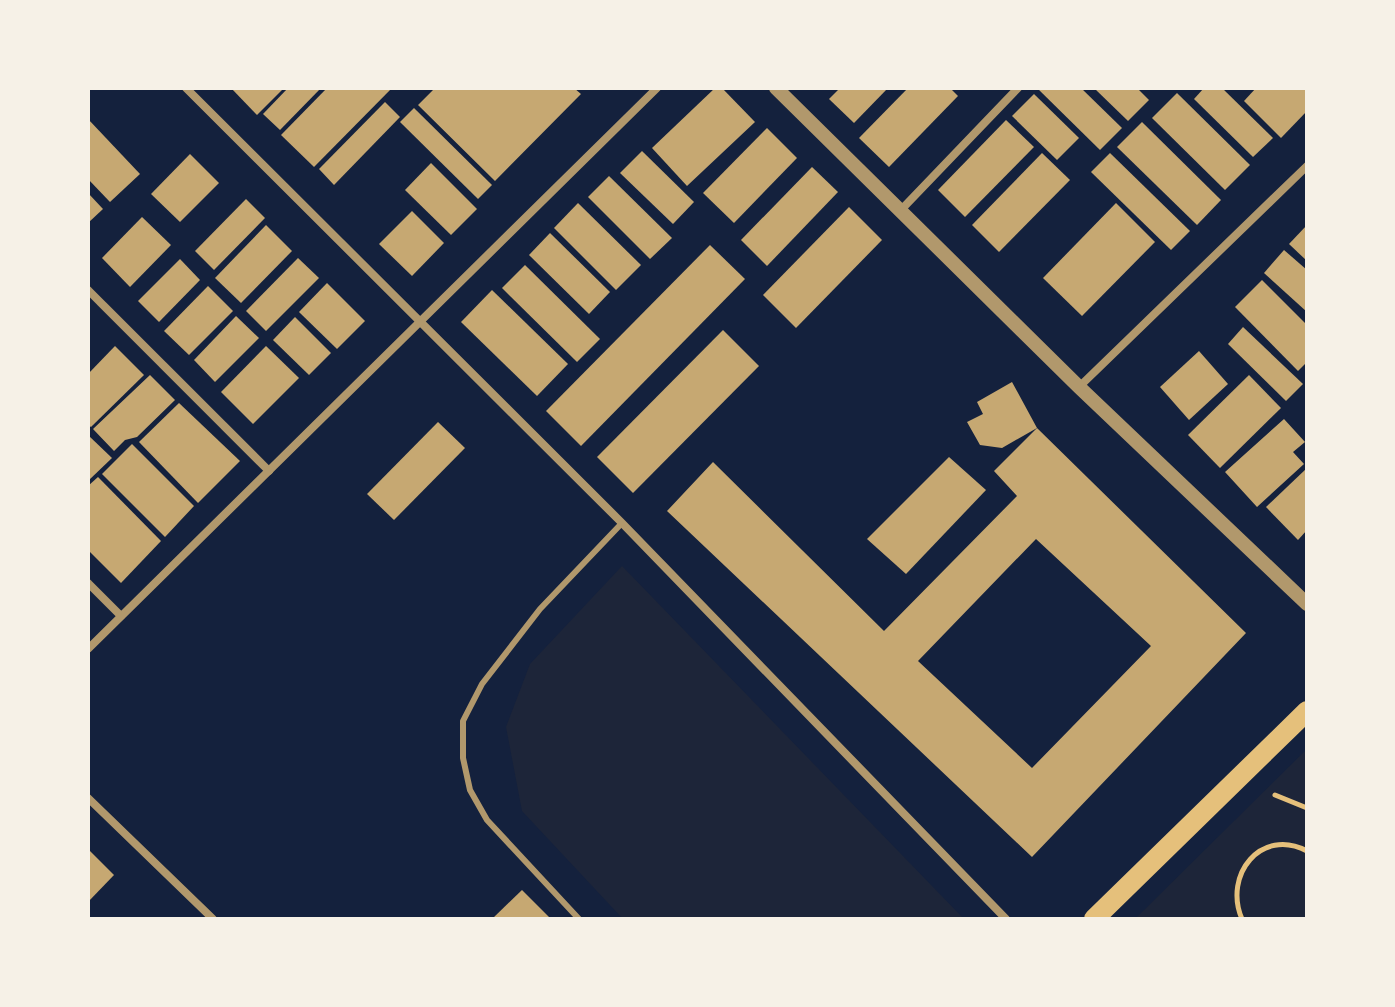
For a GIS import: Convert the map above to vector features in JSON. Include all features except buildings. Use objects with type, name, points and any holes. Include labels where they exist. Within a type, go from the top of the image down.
[{"type":"main road","points":[[1094,919],[1307,711]]},
{"type":"street","points":[[186,88],[622,523],[1006,919]]},
{"type":"street","points":[[88,649],[657,88]]},
{"type":"street","points":[[776,88],[1079,387],[1307,604]]},
{"type":"street","points":[[900,211],[1018,88]]},
{"type":"street","points":[[1079,387],[1307,166]]},
{"type":"street","points":[[88,290],[269,471]]},
{"type":"street","points":[[88,583],[121,616]]},
{"type":"street","points":[[88,798],[213,919]]},
{"type":"lane","points":[[579,919],[487,820],[470,790],[463,758],[463,721],[482,684],[540,609],[622,523]]},
{"type":"path","points":[[1275,795],[1307,808]]},
{"type":"path","points":[[1242,919],[1236,902],[1236,885],[1242,869],[1252,856],[1267,848],[1283,845],[1307,851]]},
{"type":"shaded area","points":[[622,566],[964,919],[623,919],[522,811],[506,727],[530,664]]},
{"type":"shaded area","points":[[1307,749],[1307,919],[1135,919]]}]
